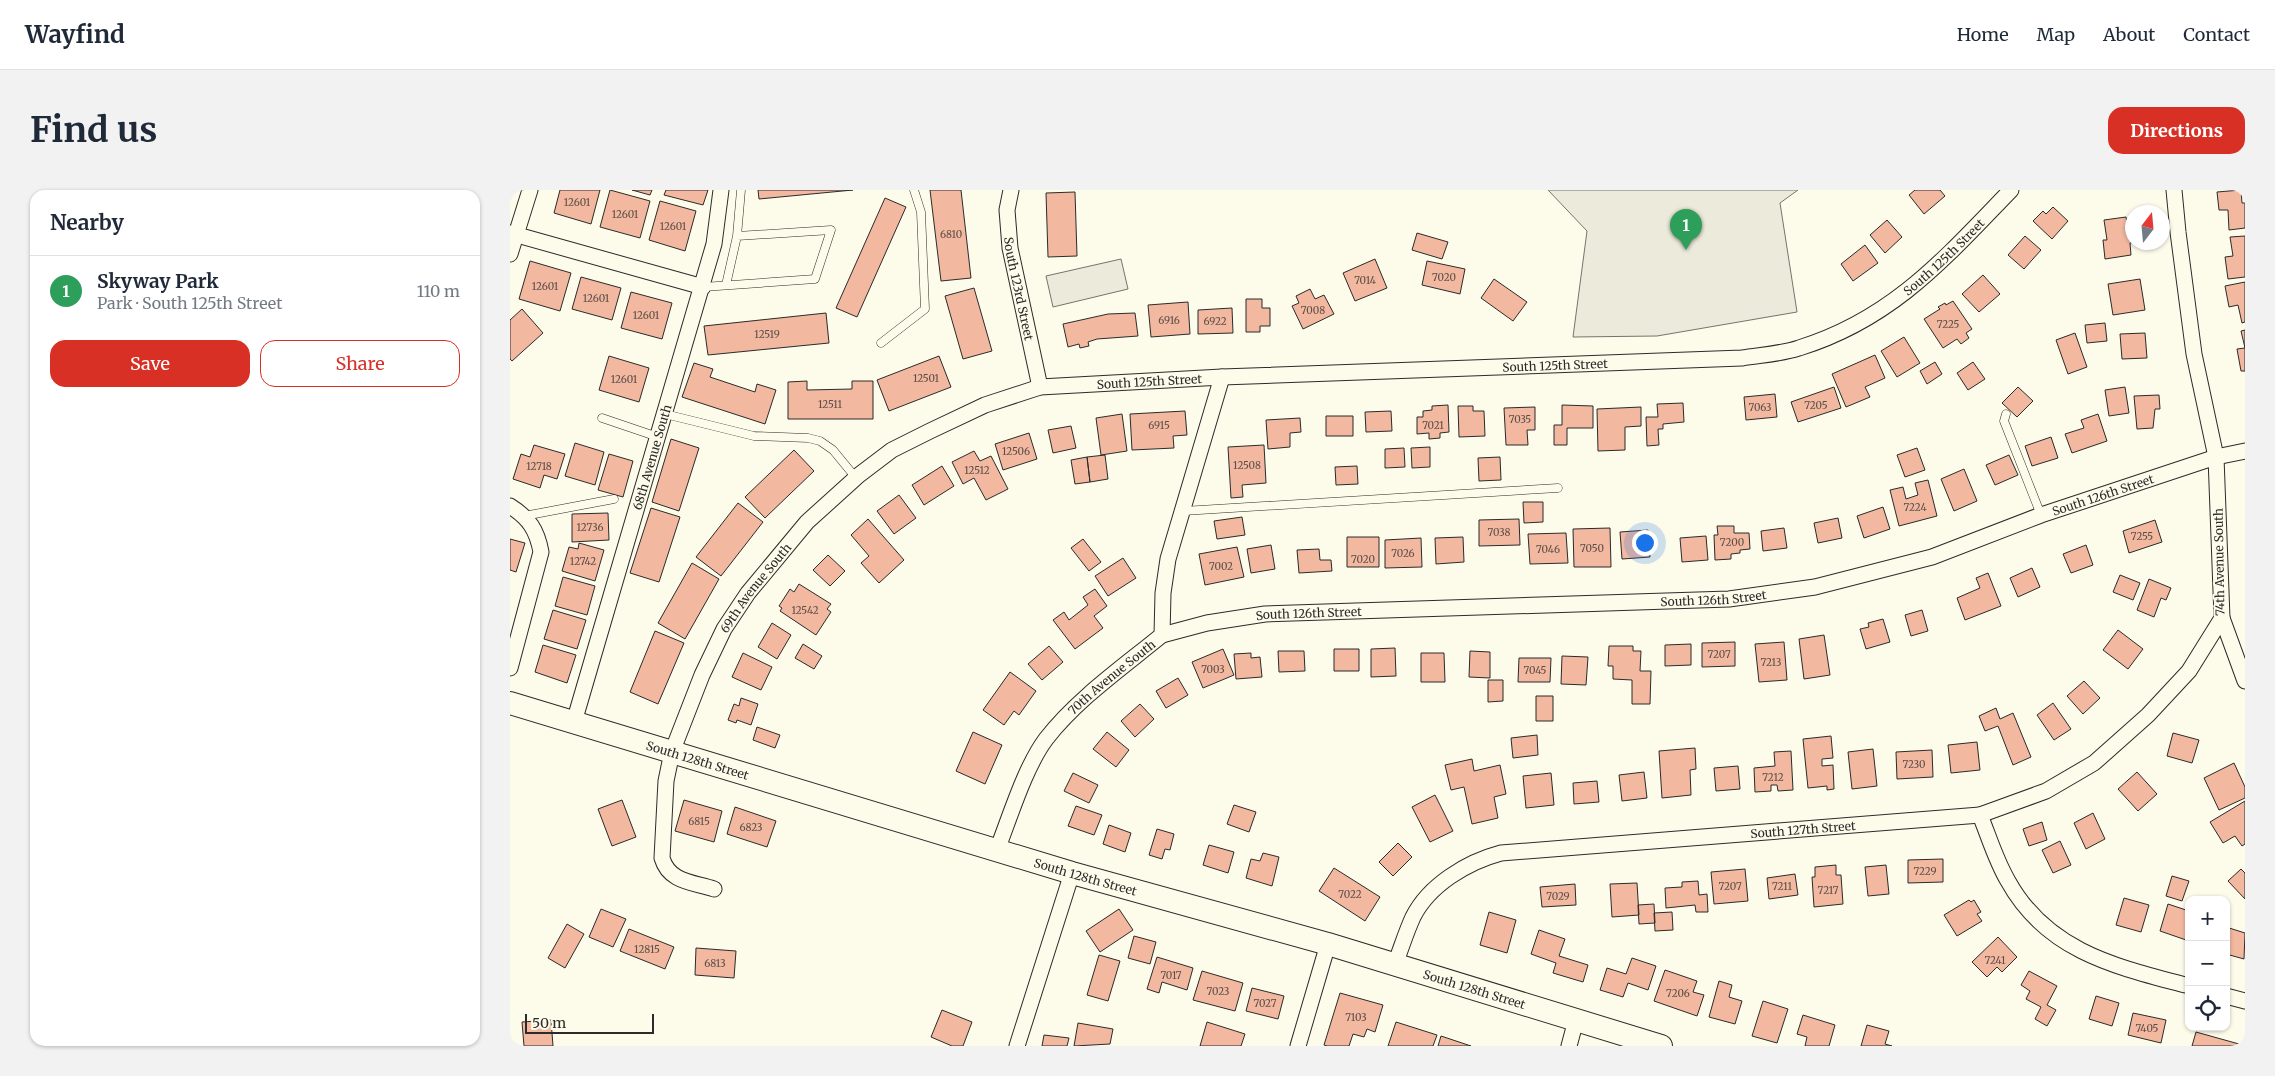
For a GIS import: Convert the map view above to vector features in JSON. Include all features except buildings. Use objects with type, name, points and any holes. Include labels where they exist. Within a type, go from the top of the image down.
[{"type":"street","points":[[510,254],[513,234],[530,190]]},
{"type":"street","name":"68th Avenue South","points":[[574,722],[714,244],[721,190]]},
{"type":"street","name":"South 123rd Street","points":[[1011,190],[1007,210],[1010,248],[1040,387]]},
{"type":"street","name":"South 125th Street","points":[[1040,387],[1222,377],[1742,358],[1797,349],[1844,331],[1892,304],[1931,272],[2011,190]]},
{"type":"street","name":"74th Avenue South","points":[[1980,815],[2046,791],[2094,763],[2148,715],[2189,671],[2222,618],[2216,457],[2194,354],[2174,190]]},
{"type":"street","points":[[513,234],[702,287]]},
{"type":"street","name":"70th Avenue South","points":[[996,850],[1034,758],[1046,740],[1101,685],[1162,635],[1163,592],[1168,559],[1222,377]]},
{"type":"street","name":"69th Avenue South","points":[[714,889],[672,876],[665,868],[662,858],[666,781],[672,752],[702,675],[733,614],[807,522],[856,478],[892,450],[985,405],[1040,387]]},
{"type":"street","name":"South 126th Street","points":[[1162,635],[1207,623],[1265,614],[1738,598],[1815,587],[1897,568],[1932,557],[2041,515],[2216,457],[2245,451]]},
{"type":"street","points":[[510,506],[524,516],[538,535],[541,552],[510,668]]},
{"type":"street","points":[[2222,618],[2245,681]]},
{"type":"street","name":"South 128th Street","points":[[510,704],[1072,873],[1328,944],[1661,1046]]},
{"type":"street","points":[[1980,815],[2007,880],[2030,915],[2056,938],[2085,954],[2119,968],[2185,985]]},
{"type":"street","name":"South 127th Street","points":[[1395,964],[1414,916],[1437,887],[1464,866],[1501,853],[1980,815]]},
{"type":"street","points":[[1017,1046],[1072,873]]},
{"type":"street","points":[[1298,1046],[1328,944]]},
{"type":"street","points":[[2230,997],[2245,1002]]},
{"type":"street","points":[[1569,1046],[1576,1020]]},
{"type":"lane","points":[[726,285],[737,236],[741,190]]},
{"type":"lane","points":[[881,343],[925,309],[921,212],[914,190]]},
{"type":"lane","points":[[702,287],[815,279],[831,230],[737,236]]},
{"type":"lane","points":[[665,414],[754,436],[808,438],[820,441],[834,450],[856,478]]},
{"type":"lane","points":[[2006,414],[2004,421],[2041,515]]},
{"type":"lane","points":[[602,418],[658,437]]},
{"type":"lane","points":[[1182,511],[1558,488]]},
{"type":"lane","points":[[524,516],[614,500]]},
{"type":"shaded area","points":[[1548,190],[1798,190],[1780,203],[1797,312],[1657,336],[1573,337],[1587,231]]},
{"type":"shaded area","points":[[1121,259],[1128,289],[1053,307],[1046,276]]},
{"type":"place","name":"Skyway Park","points":[[1686,250]]}]
